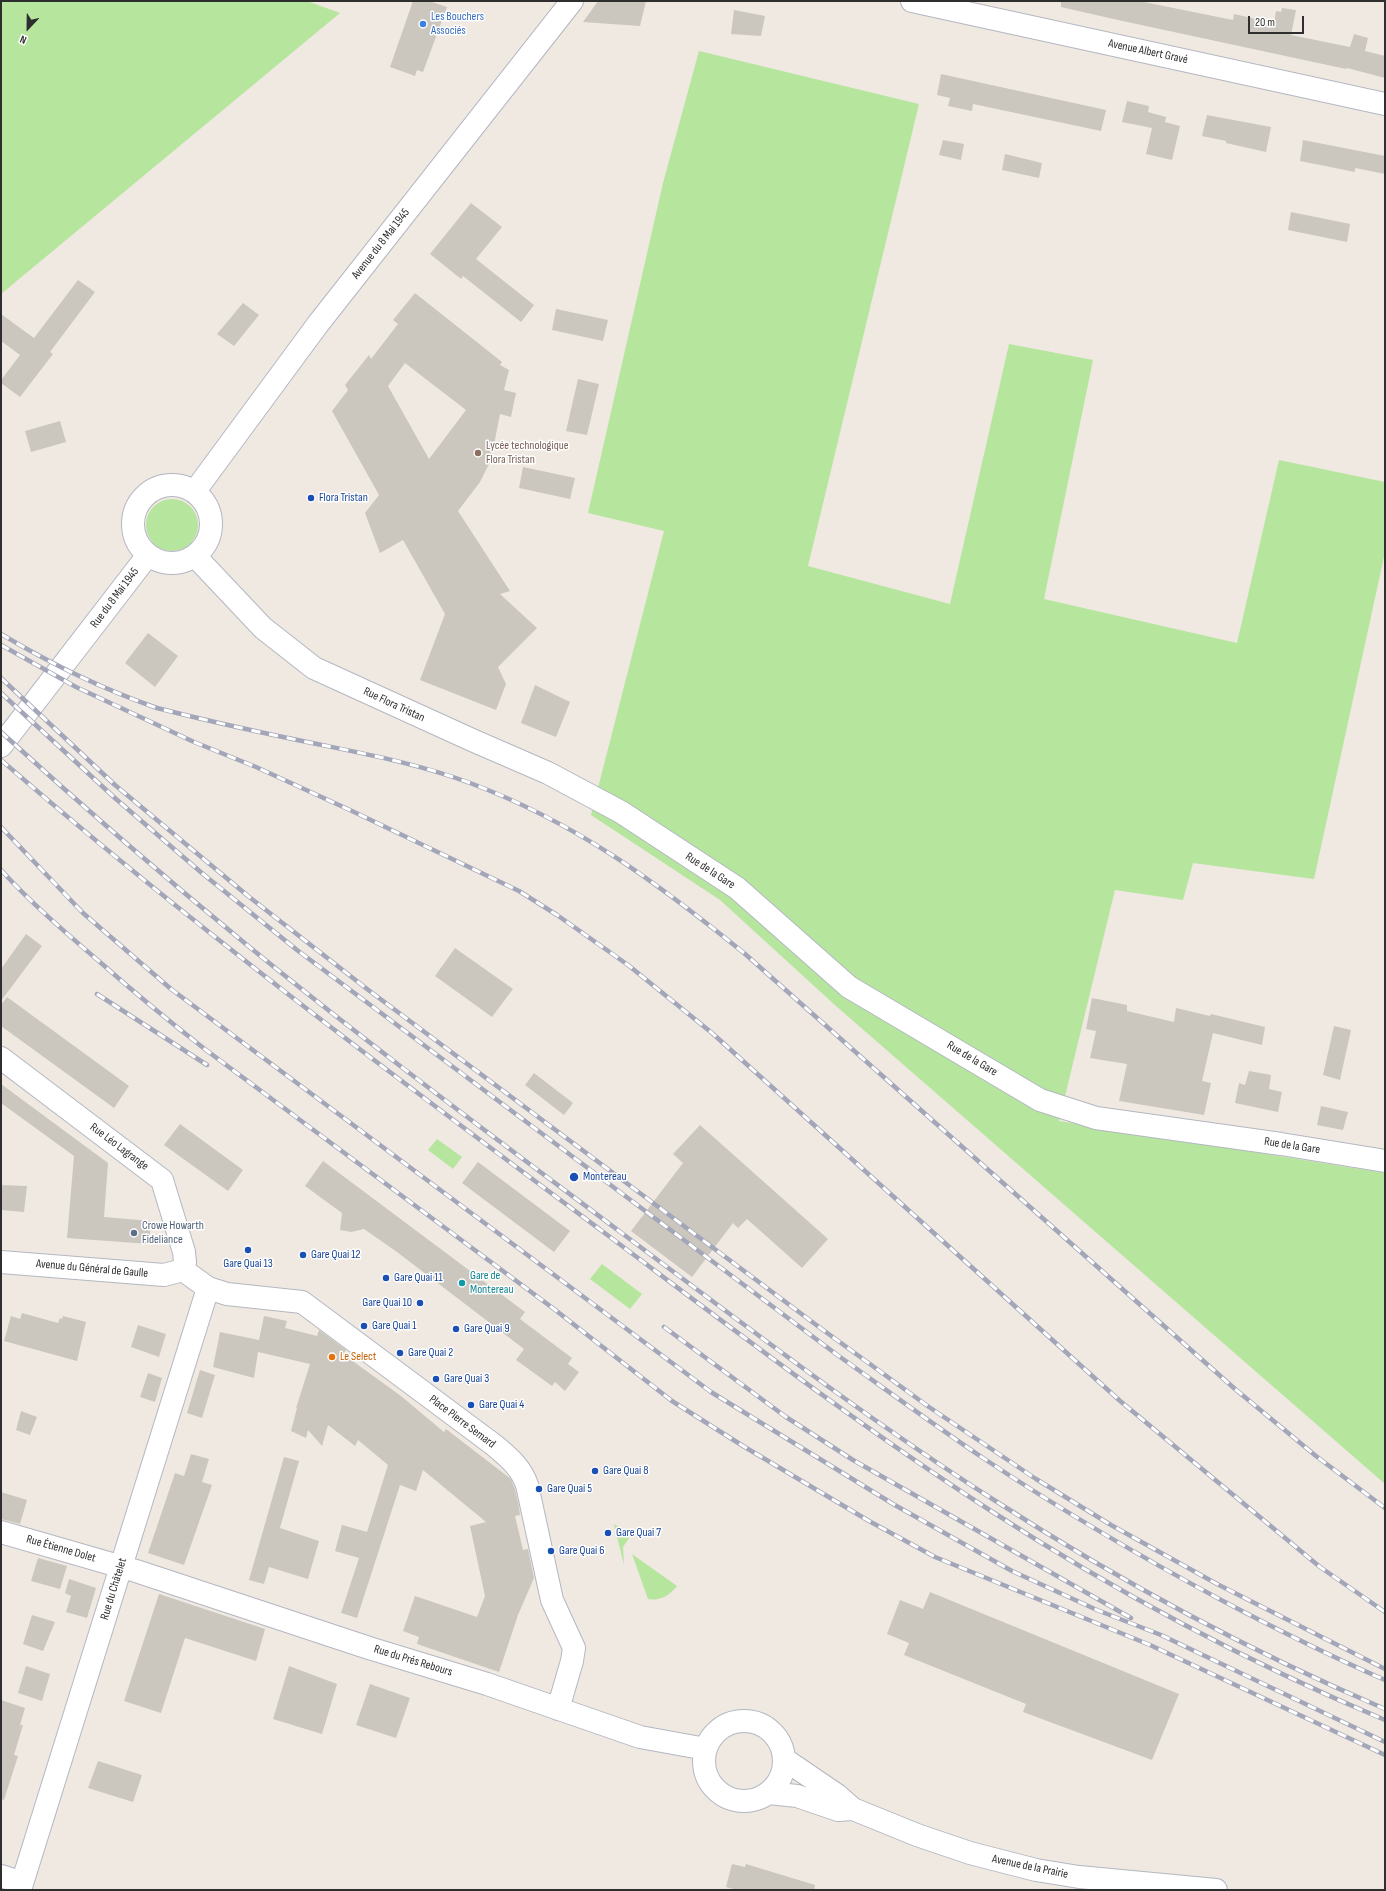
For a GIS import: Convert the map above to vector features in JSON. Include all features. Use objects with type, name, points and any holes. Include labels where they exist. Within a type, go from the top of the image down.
[{"type":"street","name":"Avenue du 8 Mai 1945","points":[[195,491],[318,324],[572,1]]},
{"type":"street","name":"Avenue Albert Gravé","points":[[912,1],[1385,104]]},
{"type":"street","points":[[169,484],[182,486],[195,491],[204,500],[210,511],[212,523],[207,542],[204,547],[195,556],[184,561],[171,563],[159,561],[148,555],[139,545],[133,532],[133,519],[136,506],[144,495],[156,487],[169,484]]},
{"type":"street","name":"Rue du 8 Mai 1945","points":[[1,746],[148,555]]},
{"type":"street","name":"Rue Flora Tristan","points":[[195,556],[262,628],[314,668],[548,773],[621,812]]},
{"type":"street","name":"Rue de la Gare","points":[[621,812],[737,888],[849,987],[1040,1100],[1096,1118],[1281,1144],[1385,1161]]},
{"type":"street","name":"Rue Léo Lagrange","points":[[1,1058],[162,1180],[184,1252],[185,1262],[183,1270]]},
{"type":"street","name":"Avenue du Général de Gaulle","points":[[1,1262],[164,1275],[183,1270]]},
{"type":"street","name":"Place Pierre Semard","points":[[183,1270],[208,1288],[227,1294],[302,1302],[488,1441],[515,1463],[524,1475],[527,1485],[552,1600],[574,1648],[558,1709]]},
{"type":"street","name":"Rue du Châtelet","points":[[21,1886],[208,1288]]},
{"type":"street","name":"Rue Étienne Dolet","points":[[1,1532],[121,1566]]},
{"type":"street","name":"Rue du Prés Rebours","points":[[121,1566],[487,1684],[640,1736],[706,1749]]},
{"type":"street","points":[[740,1722],[753,1723],[765,1727],[775,1736],[781,1747],[784,1759],[783,1772],[778,1784],[769,1793],[758,1799],[745,1802],[732,1800],[718,1792],[709,1780],[704,1764],[706,1749],[715,1735],[727,1725],[740,1722]]},
{"type":"street","name":"Avenue de la Prairie","points":[[784,1759],[837,1795],[853,1809],[917,1835],[970,1853],[1036,1870],[1128,1883],[1216,1890]]},
{"type":"street","name":"Avenue de la Prairie","points":[[769,1793],[797,1796],[838,1810],[853,1809]]},
{"type":"street","points":[[1,1876],[21,1886]]},
{"type":"green space","points":[[1,1],[307,1],[340,13],[1,294]]},
{"type":"green space","points":[[699,51],[919,104],[808,566],[950,604],[1009,344],[1093,360],[1044,599],[1237,643],[1279,460],[1385,482],[1385,552],[1314,879],[1193,863],[1183,900],[1115,890],[1059,1121],[1385,1173],[1385,1484],[836,1006],[720,900],[591,815],[664,531],[588,513],[663,183]]},
{"type":"green space","points":[[172,499],[182,501],[190,507],[196,515],[198,525],[196,535],[190,543],[182,549],[172,551],[162,549],[154,543],[148,535],[146,525],[148,515],[154,507],[162,501]]},
{"type":"green space","points":[[437,1139],[462,1157],[453,1169],[428,1150]]},
{"type":"green space","points":[[602,1264],[642,1294],[630,1309],[590,1279]]},
{"type":"green space","points":[[614,1524],[631,1535],[623,1547],[624,1565]]},
{"type":"green space","points":[[632,1554],[677,1586],[671,1593],[664,1597],[648,1599]]},
{"type":"building","name":"Les Bouchers Associés","points":[[413,1],[429,1],[447,7],[423,72],[417,70],[415,76],[390,67]]},
{"type":"building","points":[[598,1],[646,1],[640,26],[583,22]]},
{"type":"building","points":[[1061,1],[1139,1],[1233,20],[1234,14],[1274,23],[1276,11],[1281,12],[1282,8],[1296,10],[1291,35],[1350,47],[1354,34],[1368,38],[1365,51],[1385,56],[1385,78],[1347,68],[1061,7]]},
{"type":"building","points":[[734,10],[765,16],[761,36],[731,34]]},
{"type":"building","points":[[941,74],[1106,110],[1101,131],[973,104],[972,111],[948,106],[950,98],[937,95]]},
{"type":"building","points":[[1127,101],[1149,106],[1148,112],[1166,117],[1165,122],[1180,126],[1172,160],[1146,154],[1152,128],[1122,122]]},
{"type":"building","points":[[1207,115],[1271,127],[1266,152],[1202,136]]},
{"type":"building","points":[[943,140],[964,144],[961,160],[939,155]]},
{"type":"building","points":[[1303,140],[1385,156],[1385,174],[1355,168],[1355,172],[1300,161]]},
{"type":"building","points":[[1005,154],[1042,163],[1039,178],[1002,170]]},
{"type":"building","points":[[471,203],[502,227],[476,259],[534,305],[521,322],[463,276],[461,279],[430,254]]},
{"type":"building","points":[[1291,212],[1350,224],[1347,242],[1288,230]]},
{"type":"building","points":[[78,280],[95,292],[50,352],[53,354],[20,397],[1,383],[1,380],[20,355],[1,341],[1,314],[34,338]]},
{"type":"building","points":[[415,293],[502,362],[500,365],[509,370],[504,390],[516,393],[511,417],[500,414],[491,460],[480,482],[458,511],[510,591],[500,594],[537,628],[498,667],[506,684],[496,710],[420,680],[445,614],[403,540],[380,553],[365,513],[379,495],[332,411],[348,390],[345,385],[369,355],[371,359],[398,324],[393,320]],"holes":[[[405,363],[466,410],[429,459],[388,386]]]},
{"type":"building","points":[[243,303],[259,315],[234,346],[217,334]]},
{"type":"building","points":[[556,309],[608,320],[603,341],[552,330]]},
{"type":"building","points":[[578,379],[599,384],[587,435],[566,431]]},
{"type":"building","points":[[60,421],[66,442],[31,452],[25,431]]},
{"type":"building","points":[[523,467],[575,478],[570,499],[519,488]]},
{"type":"building","points":[[148,633],[178,656],[155,687],[125,663]]},
{"type":"building","points":[[535,685],[570,702],[556,737],[521,723]]},
{"type":"building","points":[[26,934],[42,946],[1,1001],[1,969]]},
{"type":"building","points":[[455,948],[513,989],[492,1017],[435,976]]},
{"type":"building","points":[[7,997],[129,1086],[114,1108],[1,1026],[1,1005]]},
{"type":"building","points":[[1092,998],[1127,1005],[1127,1011],[1174,1022],[1176,1008],[1210,1016],[1211,1014],[1265,1027],[1262,1045],[1213,1033],[1202,1081],[1211,1083],[1204,1115],[1119,1101],[1127,1064],[1090,1058],[1096,1031],[1086,1029]]},
{"type":"building","points":[[1334,1026],[1351,1030],[1340,1080],[1323,1075]]},
{"type":"building","points":[[1249,1071],[1271,1075],[1269,1089],[1282,1092],[1278,1112],[1235,1103],[1239,1083],[1245,1085]]},
{"type":"building","points":[[534,1073],[573,1103],[564,1115],[525,1085]]},
{"type":"building","points":[[1,1084],[108,1163],[104,1217],[151,1221],[149,1244],[67,1238],[74,1156],[1,1103]]},
{"type":"building","points":[[1321,1106],[1348,1112],[1343,1130],[1317,1125]]},
{"type":"building","points":[[180,1124],[243,1170],[228,1191],[164,1145]]},
{"type":"building","points":[[700,1125],[828,1239],[802,1268],[747,1219],[738,1228],[733,1223],[692,1277],[631,1231],[683,1163],[673,1154]]},
{"type":"building","points":[[323,1161],[525,1312],[520,1319],[572,1358],[568,1364],[579,1372],[565,1391],[555,1382],[552,1386],[516,1360],[524,1349],[397,1252],[364,1229],[351,1232],[340,1230],[342,1213],[305,1186]]},
{"type":"building","points":[[478,1162],[570,1231],[554,1252],[462,1183]]},
{"type":"building","points":[[1,1185],[27,1186],[24,1212],[1,1210]]},
{"type":"building","points":[[22,1313],[58,1323],[60,1318],[62,1319],[63,1316],[86,1322],[77,1361],[4,1341],[11,1316],[20,1319]]},
{"type":"building","points":[[264,1316],[287,1321],[285,1328],[317,1336],[319,1330],[346,1350],[343,1354],[401,1396],[444,1432],[446,1429],[511,1479],[515,1489],[520,1515],[515,1516],[523,1550],[528,1549],[534,1578],[518,1615],[499,1672],[417,1644],[419,1637],[403,1631],[415,1596],[477,1617],[485,1596],[470,1526],[486,1522],[423,1470],[416,1491],[400,1485],[357,1618],[341,1613],[359,1558],[335,1551],[342,1525],[367,1532],[388,1465],[358,1440],[355,1446],[328,1425],[322,1446],[308,1430],[306,1438],[291,1431],[296,1408],[310,1364],[258,1352],[254,1378],[213,1367],[220,1332],[259,1340]]},
{"type":"building","points":[[138,1325],[166,1334],[159,1357],[131,1347]]},
{"type":"building","points":[[200,1370],[215,1375],[202,1418],[187,1413]]},
{"type":"building","points":[[148,1373],[162,1378],[155,1402],[140,1397]]},
{"type":"building","points":[[21,1411],[37,1417],[30,1435],[16,1430]]},
{"type":"building","points":[[191,1454],[209,1459],[202,1482],[212,1485],[184,1565],[148,1553],[175,1473],[184,1476]]},
{"type":"building","points":[[284,1457],[299,1461],[280,1528],[319,1541],[308,1579],[269,1567],[264,1584],[249,1580]]},
{"type":"building","points":[[1,1492],[27,1500],[20,1524],[1,1519]]},
{"type":"building","points":[[38,1558],[67,1566],[60,1589],[31,1581]]},
{"type":"building","points":[[69,1579],[96,1588],[87,1618],[66,1612],[71,1596],[65,1593]]},
{"type":"building","points":[[930,1592],[1179,1694],[1152,1760],[1023,1712],[1026,1704],[904,1655],[909,1643],[887,1634],[900,1600],[923,1609]]},
{"type":"building","points":[[159,1594],[265,1629],[256,1661],[185,1638],[161,1713],[124,1701]]},
{"type":"building","points":[[32,1615],[55,1622],[43,1651],[23,1644]]},
{"type":"building","points":[[26,1666],[50,1674],[42,1701],[18,1693]]},
{"type":"building","points":[[289,1666],[337,1684],[322,1734],[273,1719]]},
{"type":"building","points":[[370,1684],[410,1698],[396,1738],[356,1725]]},
{"type":"building","points":[[1,1700],[25,1708],[20,1725],[23,1725],[14,1755],[18,1756],[4,1800],[1,1799]]},
{"type":"building","points":[[98,1761],[142,1775],[133,1802],[88,1788]]},
{"type":"building","points":[[732,1864],[745,1867],[746,1864],[815,1885],[814,1890],[737,1890],[726,1887]]},
{"type":"railway","points":[[1,634],[39,656],[77,675],[116,693],[157,708],[240,728],[396,761],[434,771],[470,783],[546,816],[614,856],[679,902],[744,953],[1235,1389],[1316,1456],[1385,1508]]},
{"type":"railway","points":[[1,645],[76,687],[194,742],[256,767],[352,811],[519,891],[557,915],[628,965],[712,1033],[1119,1400],[1320,1567],[1385,1612]]},
{"type":"railway","points":[[1,678],[115,785],[248,896],[367,989],[819,1327],[929,1407],[1036,1479],[1111,1525],[1217,1584],[1385,1669]]},
{"type":"railway","points":[[1,693],[116,799],[203,874],[297,950],[836,1354],[910,1407],[1012,1477],[1132,1550],[1263,1622],[1385,1680]]},
{"type":"railway","points":[[1,732],[184,893],[293,982],[525,1161],[757,1335],[851,1403],[994,1500],[1041,1530],[1136,1586],[1185,1613],[1284,1663],[1385,1709]]},
{"type":"railway","points":[[1,760],[147,883],[297,1001],[449,1117],[745,1338],[889,1443],[988,1509],[1133,1597],[1182,1624],[1282,1674],[1385,1720]]},
{"type":"railway","points":[[1,827],[83,913],[171,989],[711,1392],[893,1504],[1012,1571],[1097,1610],[1161,1635],[1385,1742]]},
{"type":"railway","points":[[1,870],[24,894],[62,929],[206,1050],[554,1309],[672,1401],[743,1446],[869,1521],[935,1557],[1150,1645],[1385,1755]]},
{"type":"railway","points":[[97,994],[207,1065]]},
{"type":"railway","points":[[664,1327],[786,1417],[853,1460],[1131,1618]]},
{"type":"place","name":"Les Bouchers Associés","points":[[423,24]]},
{"type":"place","name":"Lycée technologique Flora Tristan","points":[[478,453]]},
{"type":"place","name":"Flora Tristan","points":[[311,498]]},
{"type":"place","name":"Montereau","points":[[574,1177]]},
{"type":"place","name":"Crowe Howarth Fideliance","points":[[134,1233]]},
{"type":"place","name":"Gare Quai 13","points":[[248,1250]]},
{"type":"place","name":"Gare Quai 12","points":[[303,1255]]},
{"type":"place","name":"Gare Quai 11","points":[[386,1278]]},
{"type":"place","name":"Gare de Montereau","points":[[462,1283]]},
{"type":"place","name":"Gare Quai 10","points":[[420,1303]]},
{"type":"place","name":"Gare Quai 1","points":[[364,1326]]},
{"type":"place","name":"Gare Quai 9","points":[[456,1329]]},
{"type":"place","name":"Gare Quai 2","points":[[400,1353]]},
{"type":"place","name":"Le Select","points":[[332,1357]]},
{"type":"place","name":"Gare Quai 3","points":[[436,1379]]},
{"type":"place","name":"Gare Quai 4","points":[[471,1405]]},
{"type":"place","name":"Gare Quai 8","points":[[595,1471]]},
{"type":"place","name":"Gare Quai 5","points":[[539,1489]]},
{"type":"place","name":"Gare Quai 7","points":[[608,1533]]},
{"type":"place","name":"Gare Quai 6","points":[[551,1551]]}]
